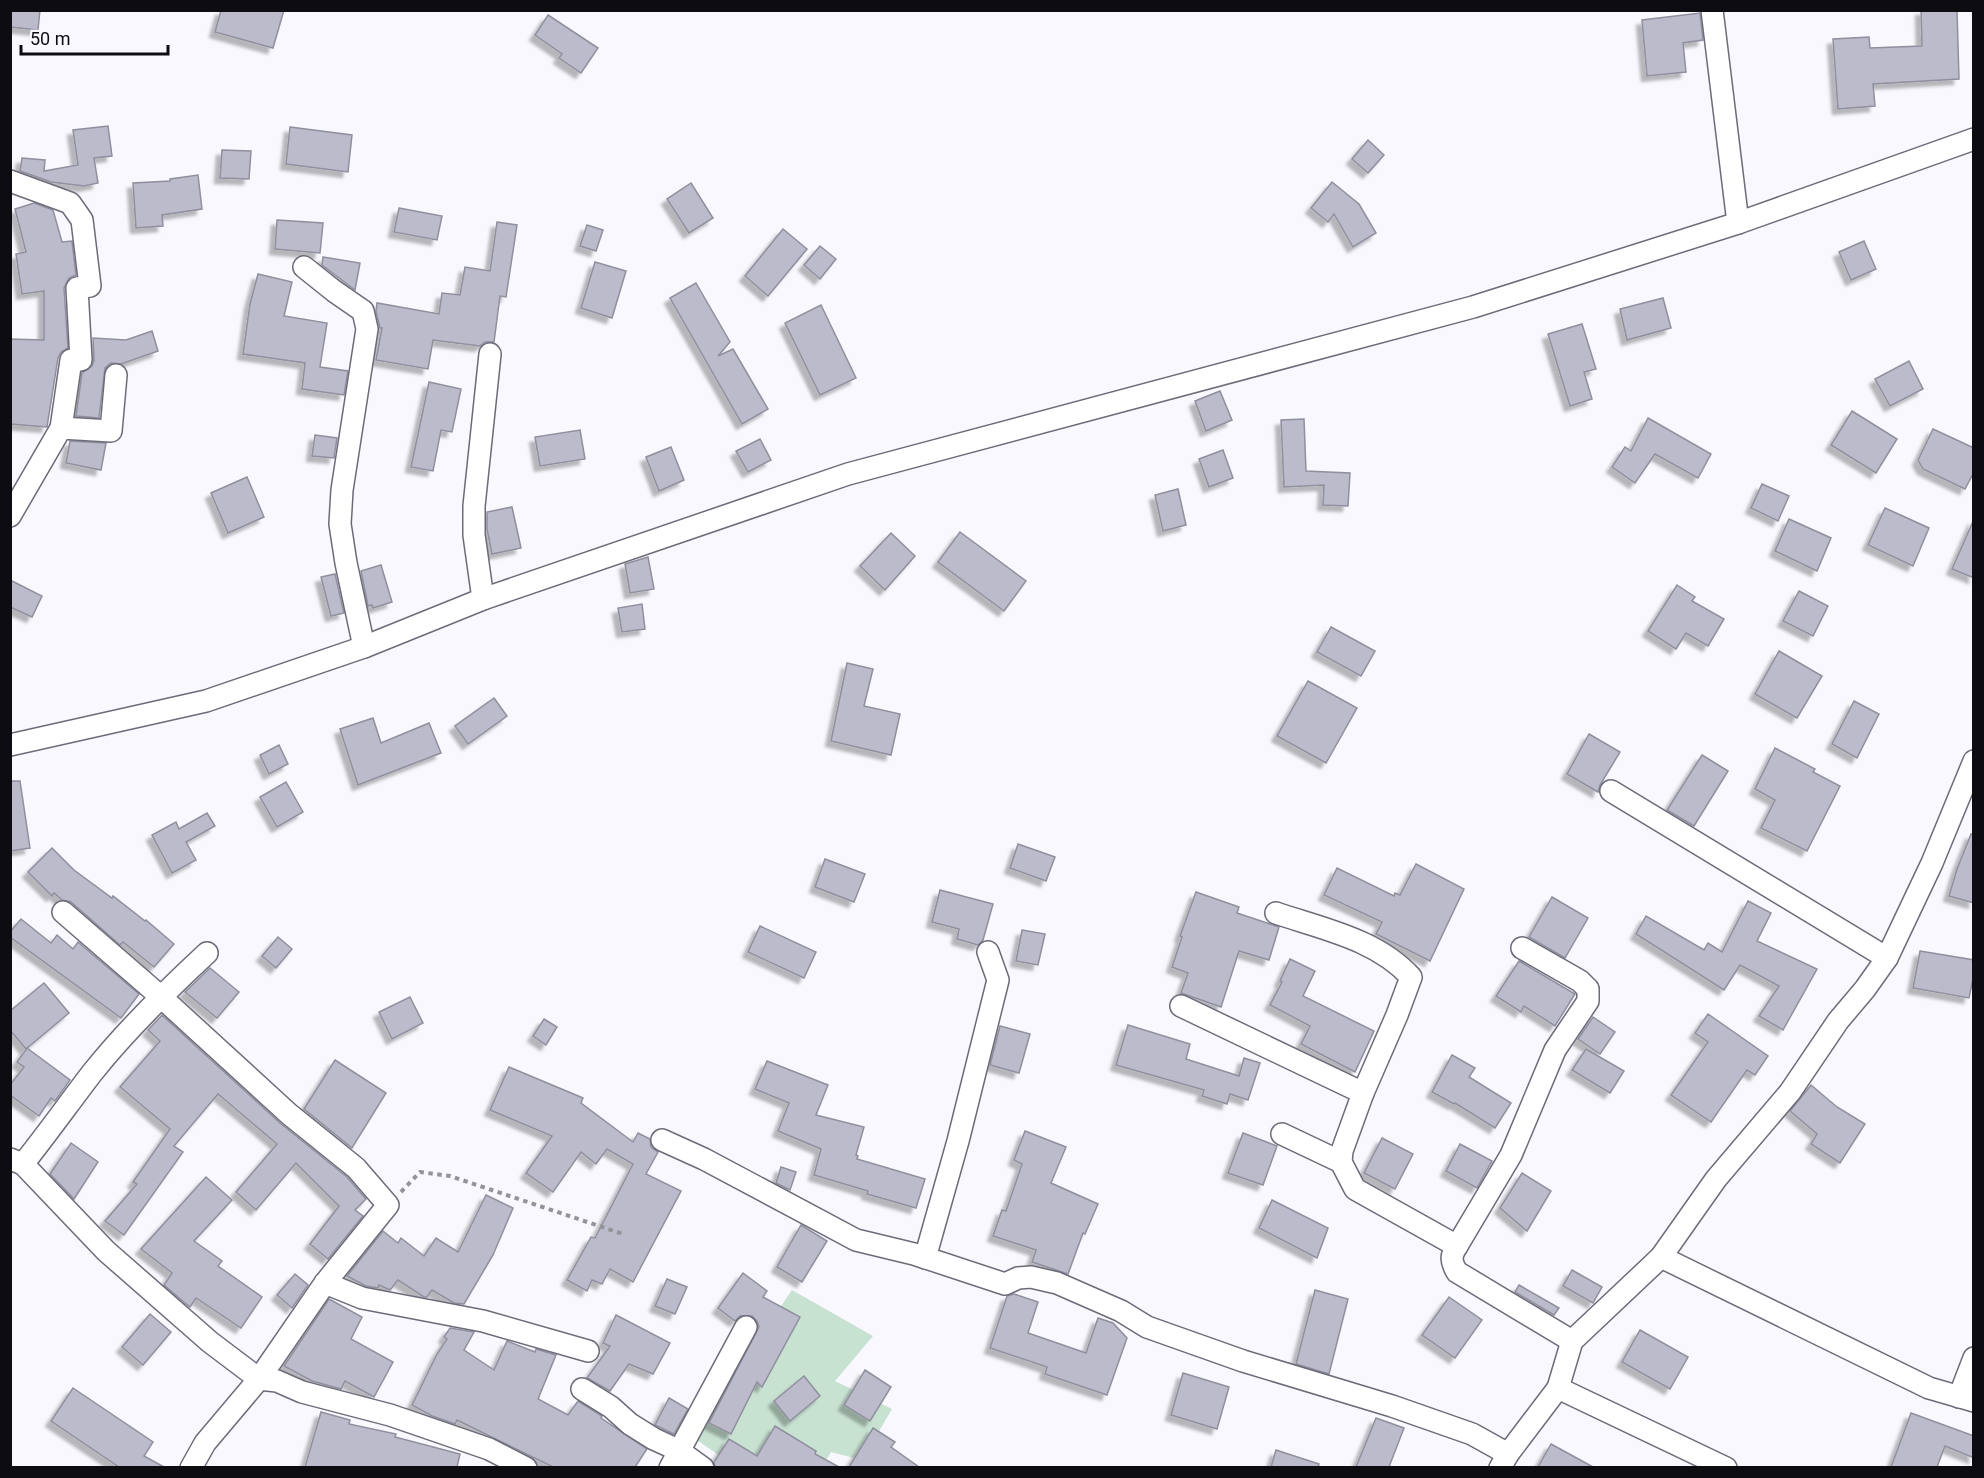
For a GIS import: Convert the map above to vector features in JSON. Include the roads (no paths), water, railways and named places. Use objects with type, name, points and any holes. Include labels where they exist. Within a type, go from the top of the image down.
[{"type":"street","points":[[1712,10],[1738,223]]},
{"type":"street","points":[[10,745],[206,701],[364,647],[483,598],[848,474],[1473,307],[1738,223],[1974,139]]},
{"type":"street","points":[[10,181],[70,203],[82,220],[90,286],[77,288],[81,360],[71,360],[61,428],[10,516]]},
{"type":"street","points":[[304,267],[363,311],[367,329],[342,490],[340,524],[364,647]]},
{"type":"street","points":[[483,598],[474,536],[474,506],[490,354]]},
{"type":"street","points":[[61,428],[111,430],[116,375]]},
{"type":"street","points":[[662,1140],[704,1159],[856,1240],[925,1258],[1005,1284],[1018,1278],[1031,1277],[1057,1283],[1121,1311],[1147,1327],[1243,1361],[1392,1406],[1462,1430],[1504,1461],[1558,1388],[1572,1341],[1661,1257],[1716,1179],[1790,1092],[1838,1021],[1887,958],[1932,863],[1964,810],[1974,761]]},
{"type":"street","points":[[1611,791],[1887,958]]},
{"type":"street","points":[[63,912],[160,996],[289,1114],[356,1168],[388,1205],[325,1283],[259,1379],[205,1443],[191,1467]]},
{"type":"street","points":[[1276,912],[1349,936],[1375,948],[1401,966],[1411,977],[1363,1093],[1342,1151],[1341,1162],[1355,1189],[1457,1246]]},
{"type":"street","points":[[1522,948],[1580,981],[1588,989],[1588,1001],[1556,1050],[1511,1155],[1451,1257],[1457,1272],[1572,1341]]},
{"type":"street","points":[[925,1258],[958,1141],[998,980],[988,952]]},
{"type":"street","points":[[207,953],[160,996],[17,1162],[106,1251],[210,1342],[259,1379],[277,1380],[302,1392],[390,1415],[489,1449],[526,1467]]},
{"type":"street","points":[[1181,1005],[1363,1093]]},
{"type":"street","points":[[1282,1134],[1341,1162]]},
{"type":"street","points":[[1661,1257],[1929,1388],[1966,1399],[1974,1358]]},
{"type":"street","points":[[325,1283],[362,1298],[483,1321],[588,1351]]},
{"type":"street","points":[[674,1459],[746,1327]]},
{"type":"street","points":[[1558,1388],[1726,1467]]},
{"type":"street","points":[[582,1389],[654,1439],[674,1459],[703,1467]]}]
